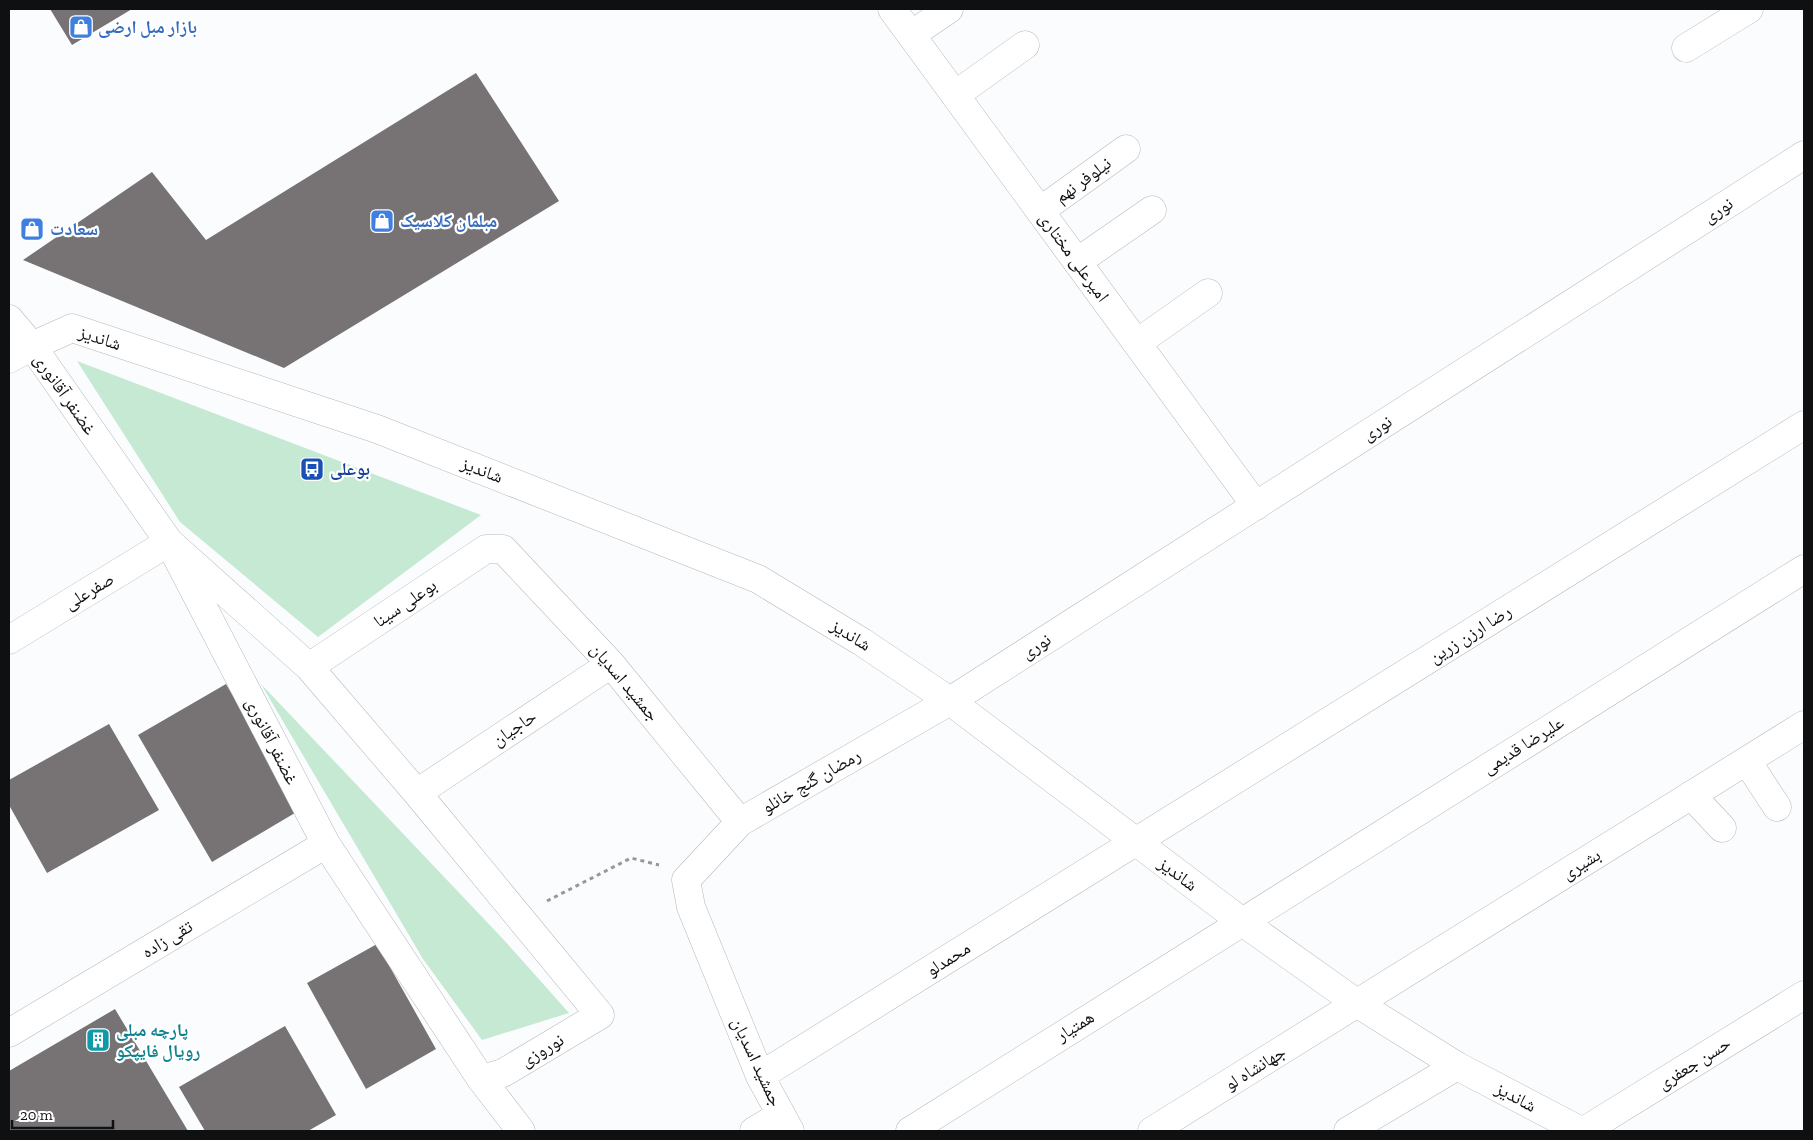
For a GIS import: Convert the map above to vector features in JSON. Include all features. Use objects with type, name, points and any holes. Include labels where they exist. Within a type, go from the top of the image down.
[{"type":"street","name":"امیرعلی مختاری","points":[[892,9],[1256,506]]},
{"type":"street","points":[[911,35],[949,9]]},
{"type":"street","points":[[1686,48],[1749,9]]},
{"type":"street","points":[[955,95],[1025,45]]},
{"type":"street","name":"نیلوفر نهم","points":[[1040,211],[1126,148]]},
{"type":"street","name":"نوری","points":[[950,701],[1804,155]]},
{"type":"street","points":[[1077,262],[1152,210]]},
{"type":"street","points":[[1137,343],[1208,293]]},
{"type":"street","name":"غضنفر آقانوری","points":[[9,318],[20,353],[169,542],[326,844],[481,1079],[521,1131]]},
{"type":"street","name":"شاندیز","points":[[20,353],[72,328],[387,433],[758,579],[862,642],[950,701],[1241,921],[1358,1004],[1457,1066],[1582,1131]]},
{"type":"street","name":"رضا ارزن زرین","points":[[1136,842],[1804,425]]},
{"type":"street","points":[[169,542],[309,668],[417,793],[517,916]]},
{"type":"street","name":"صفرعلی","points":[[9,640],[169,542]]},
{"type":"street","name":"بوعلی سینا","points":[[309,668],[486,549],[503,549]]},
{"type":"street","name":"جمشید اسدیان","points":[[503,549],[611,664],[740,822]]},
{"type":"street","name":"علیرضا قدیمی","points":[[1241,921],[1804,569]]},
{"type":"street","name":"حاجیان","points":[[417,793],[611,664]]},
{"type":"street","name":"رمضان گنج خانلو","points":[[686,880],[740,822],[950,701]]},
{"type":"street","name":"بشیری","points":[[1358,1004],[1804,725]]},
{"type":"street","points":[[1747,761],[1777,807]]},
{"type":"street","points":[[1691,795],[1722,828]]},
{"type":"street","name":"محمدلو","points":[[760,1076],[1136,842]]},
{"type":"street","name":"تقی زاده","points":[[9,1033],[326,844]]},
{"type":"street","name":"جمشید اسدیان","points":[[686,880],[691,907],[760,1076],[786,1123]]},
{"type":"street","name":"نوروزی","points":[[481,1079],[503,1073],[600,1015],[517,916]]},
{"type":"street","name":"همتیار","points":[[910,1131],[1241,921]]},
{"type":"street","name":"حسن جعفری","points":[[1582,1131],[1804,995]]},
{"type":"street","name":"جهانشاه لو","points":[[1152,1131],[1358,1004]]},
{"type":"street","points":[[1348,1131],[1457,1066]]},
{"type":"street","points":[[754,1131],[786,1123]]},
{"type":"path","points":[[517,916],[630,858],[653,862],[686,880]]},
{"type":"green space","points":[[77,361],[481,515],[318,637],[180,522]]},
{"type":"green space","points":[[261,684],[503,939],[569,1013],[482,1040],[423,959]]},
{"type":"building","name":"بازار مبل ارضی","points":[[50,9],[132,9],[72,45]]},
{"type":"building","name":"مبلمان کلاسیک","points":[[476,73],[559,201],[284,368],[23,260],[152,172],[206,240]]},
{"type":"building","points":[[226,684],[300,810],[212,862],[138,735]]},
{"type":"building","points":[[109,724],[159,810],[47,873],[9,805],[9,780]]},
{"type":"building","points":[[377,944],[436,1049],[366,1089],[307,983]]},
{"type":"building","name":"پارچه مبلی رویال فایپکو","points":[[115,1009],[188,1131],[9,1131],[9,1071]]},
{"type":"building","points":[[285,1026],[336,1115],[308,1131],[205,1131],[179,1087]]},
{"type":"place","name":"بازار مبل ارضی","points":[[81,27]]},
{"type":"place","name":"مبلمان کلاسیک","points":[[382,221]]},
{"type":"place","name":"سعادت","points":[[32,229]]},
{"type":"place","name":"بوعلی","points":[[312,469]]},
{"type":"place","name":"پارچه مبلی رویال فایپکو","points":[[98,1040]]}]
